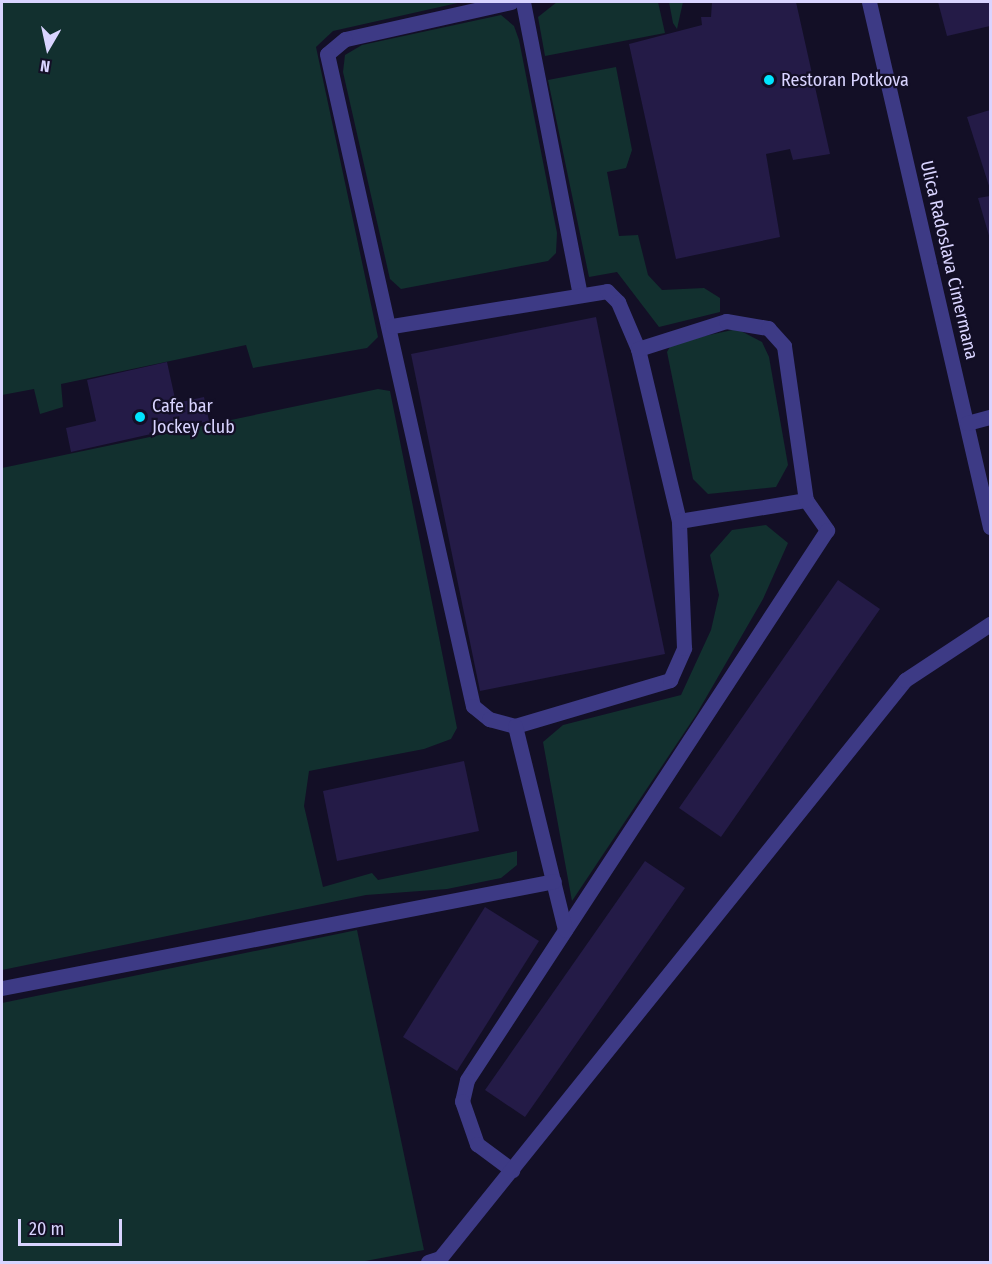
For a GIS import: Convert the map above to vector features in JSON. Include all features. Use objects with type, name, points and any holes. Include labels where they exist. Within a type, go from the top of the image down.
[{"type":"street","points":[[392,326],[608,291],[618,302],[638,349],[679,521],[684,648],[670,681],[514,726],[489,719],[473,706],[392,326],[327,54],[345,39],[511,2]]},
{"type":"street","points":[[523,2],[580,294]]},
{"type":"street","name":"Ulica Radoslava Cimermana","points":[[869,2],[990,527]]},
{"type":"street","points":[[512,1170],[477,1144],[462,1101],[467,1080],[827,530],[806,500],[784,346],[768,328],[726,321],[638,349]]},
{"type":"street","points":[[967,423],[990,417]]},
{"type":"street","points":[[679,521],[806,500]]},
{"type":"street","points":[[428,1263],[440,1258],[512,1170],[905,680],[990,624]]},
{"type":"street","points":[[514,726],[565,930]]},
{"type":"street","points":[[2,988],[554,881]]},
{"type":"green space","points":[[2,2],[462,2],[333,31],[316,47],[378,337],[367,348],[253,368],[246,345],[61,384],[63,407],[40,414],[34,389],[2,395]]},
{"type":"green space","points":[[557,2],[658,2],[665,33],[545,56],[538,17]]},
{"type":"green space","points":[[669,2],[683,2],[677,29],[673,23]]},
{"type":"green space","points":[[501,15],[514,26],[519,40],[557,233],[556,253],[548,261],[401,289],[390,279],[343,72],[345,55],[362,45]]},
{"type":"green space","points":[[616,67],[632,150],[626,168],[607,172],[619,236],[638,235],[648,275],[662,290],[704,288],[720,298],[720,312],[659,327],[617,272],[589,277],[548,80]]},
{"type":"green space","points":[[737,329],[762,342],[769,357],[788,465],[776,487],[708,494],[693,479],[667,352],[672,343]]},
{"type":"green space","points":[[378,389],[390,391],[457,728],[451,739],[424,749],[309,771],[304,806],[323,887],[372,873],[378,880],[517,851],[517,865],[501,878],[447,889],[366,895],[2,970],[2,468]]},
{"type":"green space","points":[[766,525],[788,543],[763,599],[696,715],[572,901],[543,742],[563,725],[681,695],[711,630],[719,595],[710,555],[732,530]]},
{"type":"green space","points":[[357,930],[424,1250],[360,1262],[2,1262],[2,1003]]},
{"type":"building","points":[[712,2],[796,2],[830,154],[793,160],[790,149],[766,154],[780,237],[676,259],[629,44],[702,25],[701,17],[711,17]]},
{"type":"building","points":[[938,2],[990,2],[990,26],[947,36]]},
{"type":"building","points":[[990,110],[990,189],[967,117]]},
{"type":"building","points":[[990,196],[990,239],[978,198]]},
{"type":"building","points":[[596,317],[665,654],[480,691],[411,354]]},
{"type":"building","points":[[167,362],[176,403],[204,397],[209,421],[71,452],[66,428],[96,421],[87,380]]},
{"type":"building","points":[[838,580],[880,609],[721,837],[679,808]]},
{"type":"building","points":[[464,761],[479,831],[337,861],[323,791]]},
{"type":"building","points":[[645,861],[685,888],[525,1117],[485,1090]]},
{"type":"building","points":[[485,907],[539,941],[457,1071],[403,1037]]},
{"type":"place","name":"Restoran Potkova","points":[[769,80]]},
{"type":"place","name":"Cafe bar Jockey club","points":[[140,417]]}]
